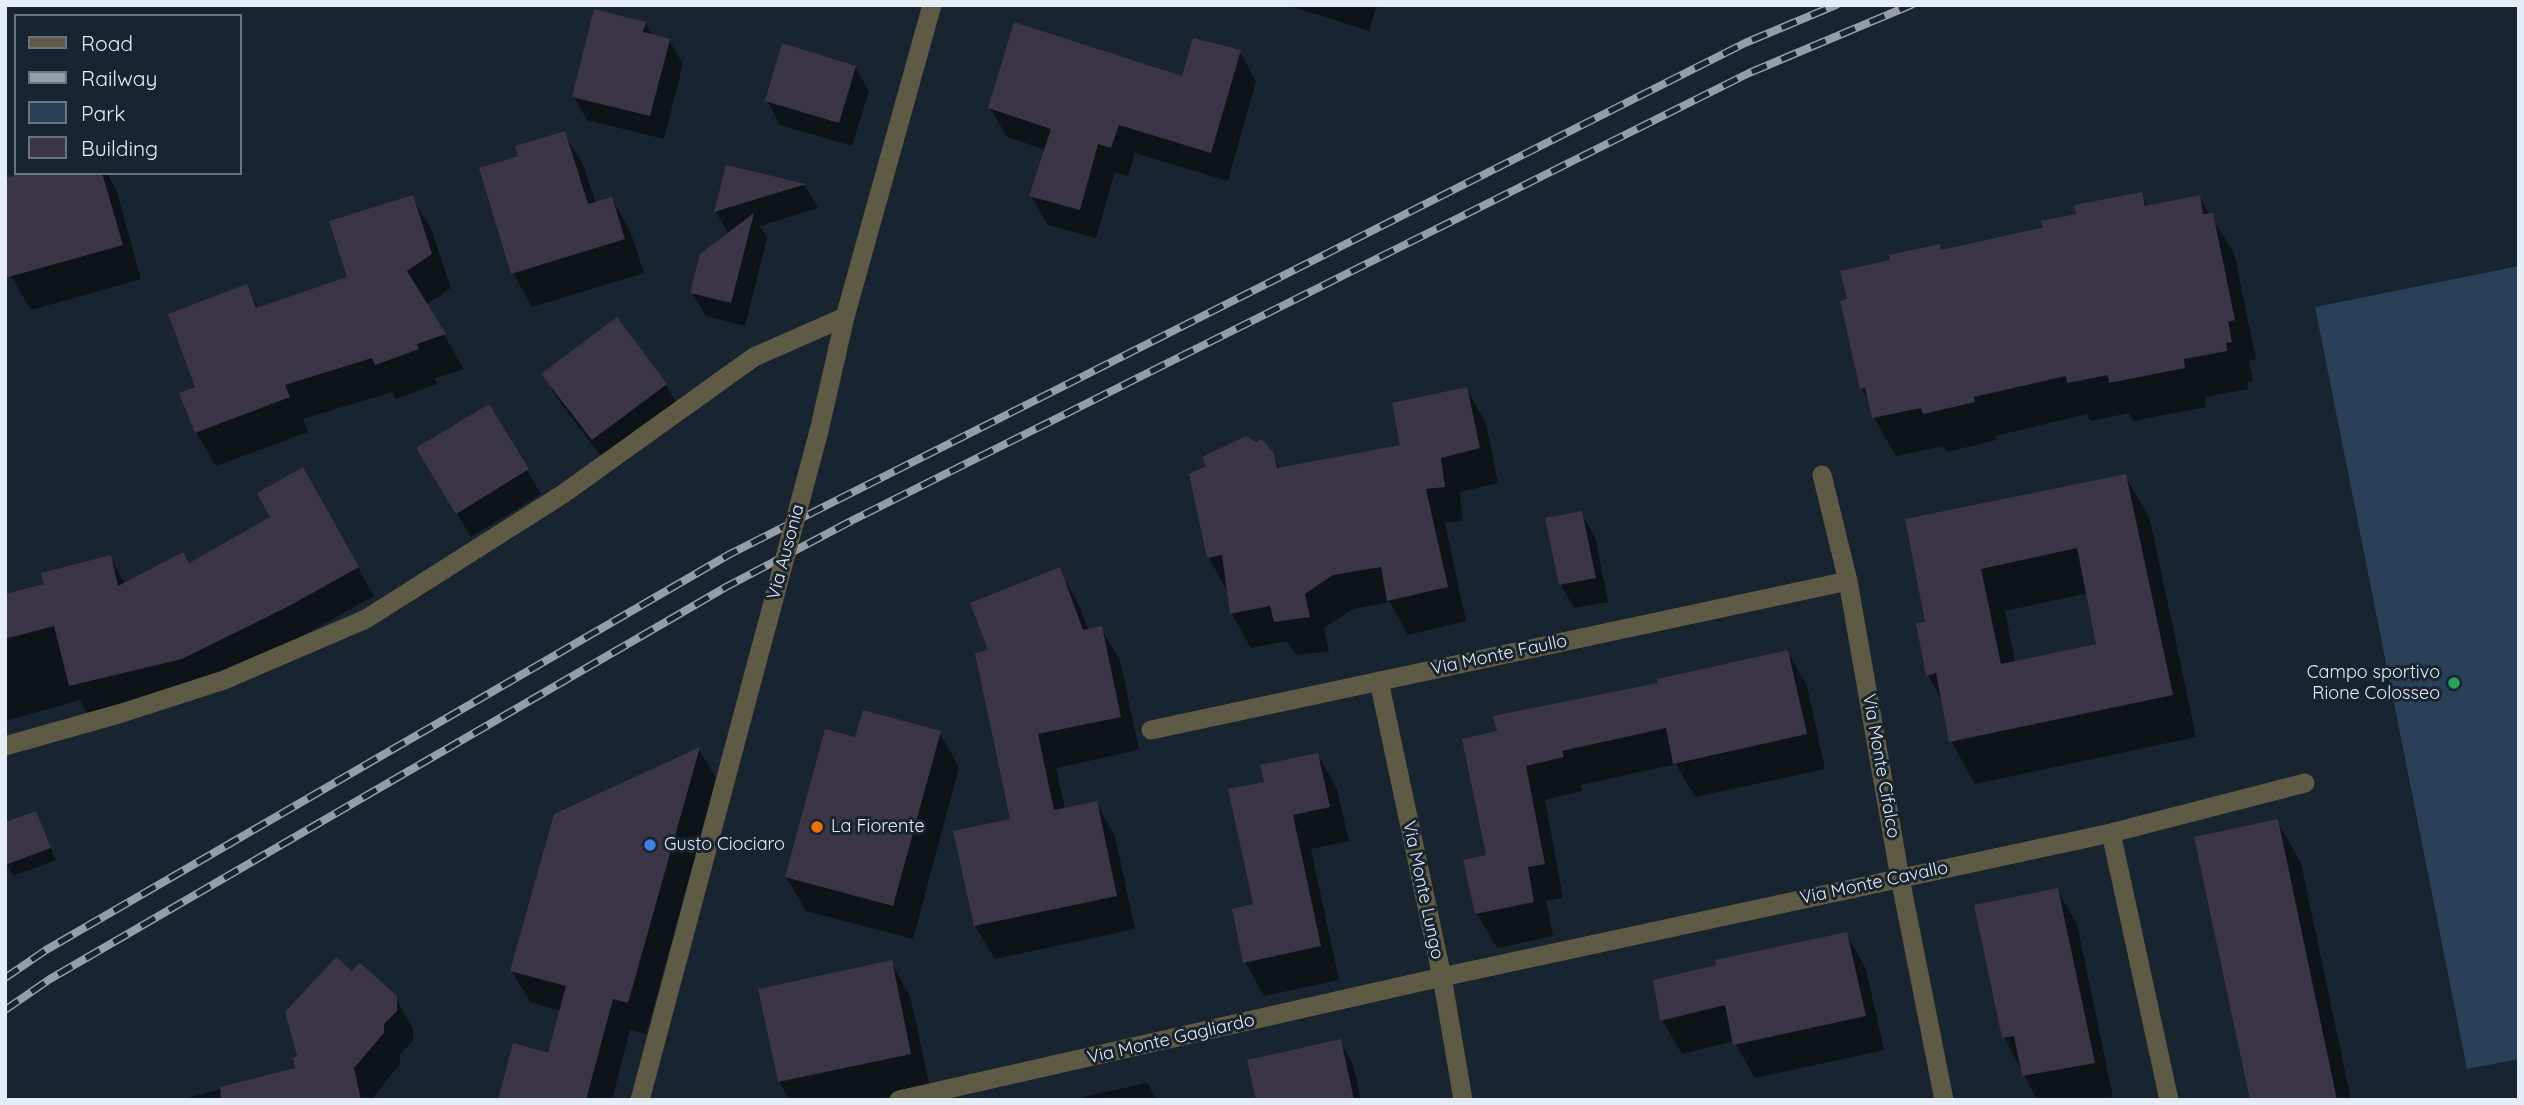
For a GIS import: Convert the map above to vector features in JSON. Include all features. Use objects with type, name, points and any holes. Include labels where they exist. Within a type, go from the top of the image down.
[{"type":"street","name":"Via Ausonia","points":[[640,1100],[818,431],[845,317],[932,5]]},
{"type":"street","points":[[5,746],[122,713],[224,680],[366,619],[563,494],[754,357],[845,317]]},
{"type":"street","name":"Via Monte Cifalco","points":[[1822,475],[1848,581],[1900,877],[1944,1100]]},
{"type":"street","name":"Via Monte Faullo","points":[[1151,730],[1848,581]]},
{"type":"street","name":"Via Monte Lungo","points":[[1379,681],[1442,977],[1463,1100]]},
{"type":"street","name":"Via Monte Cavallo","points":[[1442,977],[2111,833],[2305,783]]},
{"type":"street","points":[[2111,833],[2169,1100]]},
{"type":"street","name":"Via Monte Gagliardo","points":[[899,1100],[973,1092],[1442,977]]},
{"type":"green space","name":"Campo sportivo Rione Colosseo","points":[[2519,266],[2519,1059],[2467,1069],[2315,307]]},
{"type":"building","points":[[594,9],[646,22],[643,32],[670,39],[650,116],[572,97]]},
{"type":"building","points":[[1014,22],[1182,76],[1193,38],[1241,50],[1211,153],[1119,125],[1111,148],[1098,144],[1080,210],[1029,196],[1051,129],[988,108]]},
{"type":"building","points":[[782,43],[856,66],[839,123],[765,101]]},
{"type":"building","points":[[565,131],[588,204],[612,197],[625,239],[511,274],[479,168],[518,156],[515,146]]},
{"type":"building","points":[[726,165],[806,184],[714,212]]},
{"type":"building","points":[[15,175],[103,175],[123,245],[5,278],[5,178]]},
{"type":"building","points":[[2142,192],[2145,206],[2200,195],[2203,214],[2213,213],[2235,320],[2228,322],[2232,342],[2226,343],[2227,351],[2184,359],[2185,368],[2109,383],[2108,375],[2067,383],[2066,376],[1974,397],[1975,402],[1923,414],[1921,408],[1872,418],[1865,388],[1860,389],[1840,301],[1847,299],[1840,271],[1890,260],[1889,255],[1940,244],[1941,250],[2036,229],[2043,227],[2041,221],[2076,214],[2074,205]]},
{"type":"building","points":[[413,195],[432,254],[407,271],[446,334],[417,344],[419,349],[375,365],[372,358],[285,385],[290,397],[195,433],[179,393],[195,387],[168,314],[247,284],[256,308],[347,277],[329,221]]},
{"type":"building","points":[[754,213],[731,303],[690,293],[700,254]]},
{"type":"building","points":[[617,317],[667,384],[592,440],[541,374]]},
{"type":"building","points":[[1467,387],[1480,448],[1441,458],[1445,487],[1426,489],[1448,587],[1387,601],[1381,567],[1333,575],[1305,594],[1310,617],[1274,622],[1270,606],[1230,614],[1222,555],[1207,558],[1189,474],[1206,466],[1202,457],[1246,436],[1256,442],[1262,439],[1274,454],[1277,468],[1400,445],[1392,403]]},
{"type":"building","points":[[489,404],[529,469],[456,514],[416,448]]},
{"type":"building","points":[[303,467],[359,567],[289,606],[182,659],[69,686],[54,626],[5,639],[5,594],[44,584],[41,573],[111,555],[118,586],[183,552],[189,563],[270,517],[257,493]]},
{"type":"building","points":[[2126,474],[2173,695],[1949,742],[1936,673],[1926,676],[1916,623],[1925,622],[1905,519]],"holes":[[[2077,548],[2096,644],[2001,664],[1981,569]]]},
{"type":"building","points":[[1582,511],[1596,578],[1559,585],[1545,518]]},
{"type":"building","points":[[1060,567],[1083,630],[1102,626],[1121,717],[1038,734],[1054,810],[1097,801],[1117,896],[974,926],[953,831],[1010,819],[975,653],[988,650],[970,603]]},
{"type":"building","points":[[1788,650],[1807,734],[1673,764],[1666,728],[1562,751],[1564,757],[1526,766],[1545,864],[1528,867],[1534,902],[1475,914],[1463,860],[1486,855],[1462,739],[1497,731],[1493,716],[1658,683],[1657,679]]},
{"type":"building","points":[[863,710],[941,731],[893,906],[785,877],[825,729],[855,737]]},
{"type":"building","points":[[700,747],[628,1003],[613,999],[586,1100],[498,1100],[513,1043],[548,1053],[566,986],[510,971],[554,814]]},
{"type":"building","points":[[1318,753],[1330,807],[1293,815],[1321,946],[1243,963],[1232,909],[1253,904],[1228,789],[1264,782],[1260,765]]},
{"type":"building","points":[[36,811],[51,848],[5,865],[5,822]]},
{"type":"building","points":[[2278,819],[2337,1100],[2250,1100],[2194,837]]},
{"type":"building","points":[[2058,888],[2095,1063],[2022,1076],[2014,1036],[2002,1038],[1974,905]]},
{"type":"building","points":[[1847,932],[1866,1016],[1733,1045],[1725,1005],[1660,1021],[1653,980],[1716,965],[1715,960]]},
{"type":"building","points":[[336,957],[352,971],[360,963],[397,996],[397,1011],[384,1024],[384,1033],[354,1068],[361,1100],[221,1100],[220,1087],[295,1068],[293,1058],[297,1056],[285,1012]]},
{"type":"building","points":[[892,960],[911,1054],[778,1082],[758,989]]},
{"type":"building","points":[[1341,1039],[1354,1100],[1256,1100],[1247,1060]]},
{"type":"railway","points":[[5,978],[46,950],[730,554],[1745,43],[1836,5]]},
{"type":"railway","points":[[5,1010],[50,979],[726,587],[853,520],[1749,73],[1911,5]]},
{"type":"place","name":"Campo sportivo Rione Colosseo","points":[[2454,683]]},
{"type":"place","name":"La Fiorente","points":[[817,827]]},
{"type":"place","name":"Gusto Ciociaro","points":[[650,845]]}]
